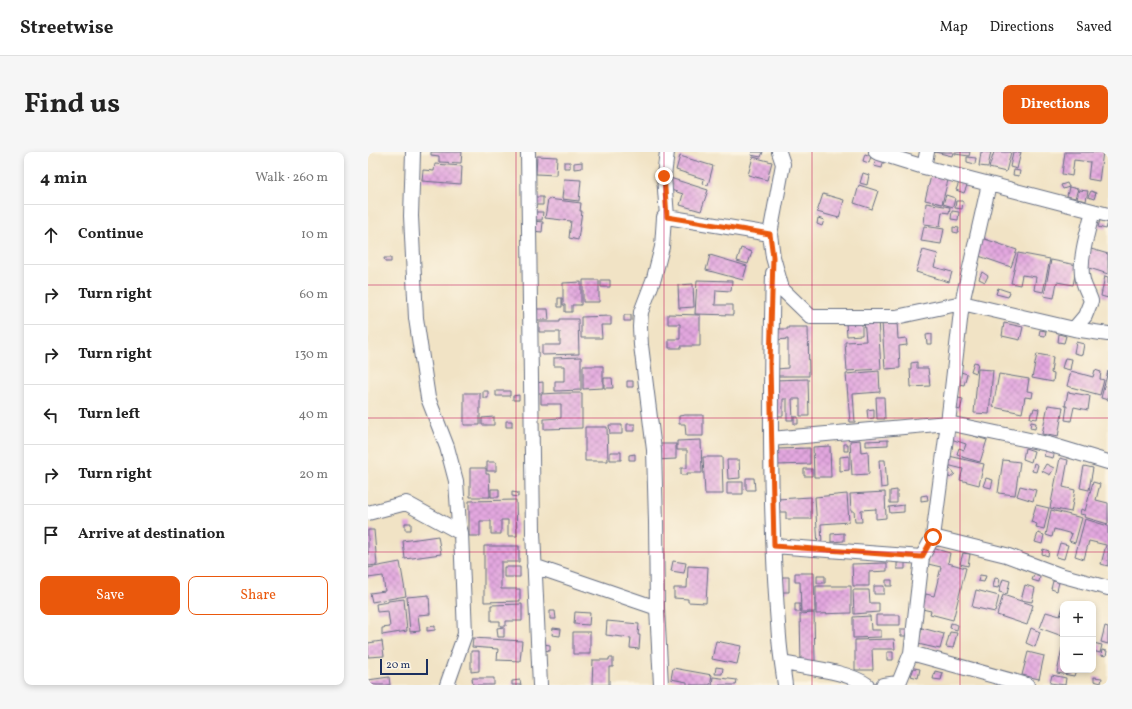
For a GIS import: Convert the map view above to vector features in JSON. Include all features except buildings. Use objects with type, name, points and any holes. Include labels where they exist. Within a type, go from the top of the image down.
[{"type":"street","points":[[413,152],[411,216],[416,318],[428,398],[446,447],[456,481],[460,533],[465,634],[447,685]]},
{"type":"street","points":[[528,152],[534,566],[540,685]]},
{"type":"street","points":[[667,152],[664,176],[667,217]]},
{"type":"street","points":[[780,152],[783,164],[770,234],[773,257],[782,289],[811,318],[896,317],[962,303],[1074,329],[1108,334]]},
{"type":"street","points":[[876,152],[924,167],[1108,215]]},
{"type":"street","points":[[924,167],[927,152]]},
{"type":"street","points":[[883,685],[898,684],[911,653],[922,557],[933,537],[962,303],[989,184]]},
{"type":"street","points":[[1074,329],[1085,316],[1091,301],[1083,281],[1081,271],[1093,211]]},
{"type":"street","points":[[661,685],[657,608],[654,450],[640,327],[641,312],[654,278],[662,247],[664,217],[667,217]]},
{"type":"street","points":[[667,217],[770,234]]},
{"type":"street","points":[[773,257],[770,364],[771,439],[774,546],[779,638],[785,685]]},
{"type":"street","points":[[771,439],[948,423],[1048,444],[1108,462]]},
{"type":"street","points":[[368,513],[406,504],[460,533]]},
{"type":"street","points":[[933,537],[1006,556],[1060,575],[1108,588]]},
{"type":"street","points":[[774,546],[922,557]]},
{"type":"street","points":[[534,566],[657,608]]},
{"type":"street","points":[[911,653],[1026,685]]},
{"type":"street","points":[[783,663],[847,676],[860,680],[867,685]]},
{"type":"route","points":[[664,176],[667,217],[770,234],[773,257],[770,364],[772,526],[774,546],[922,557],[933,537]]}]
